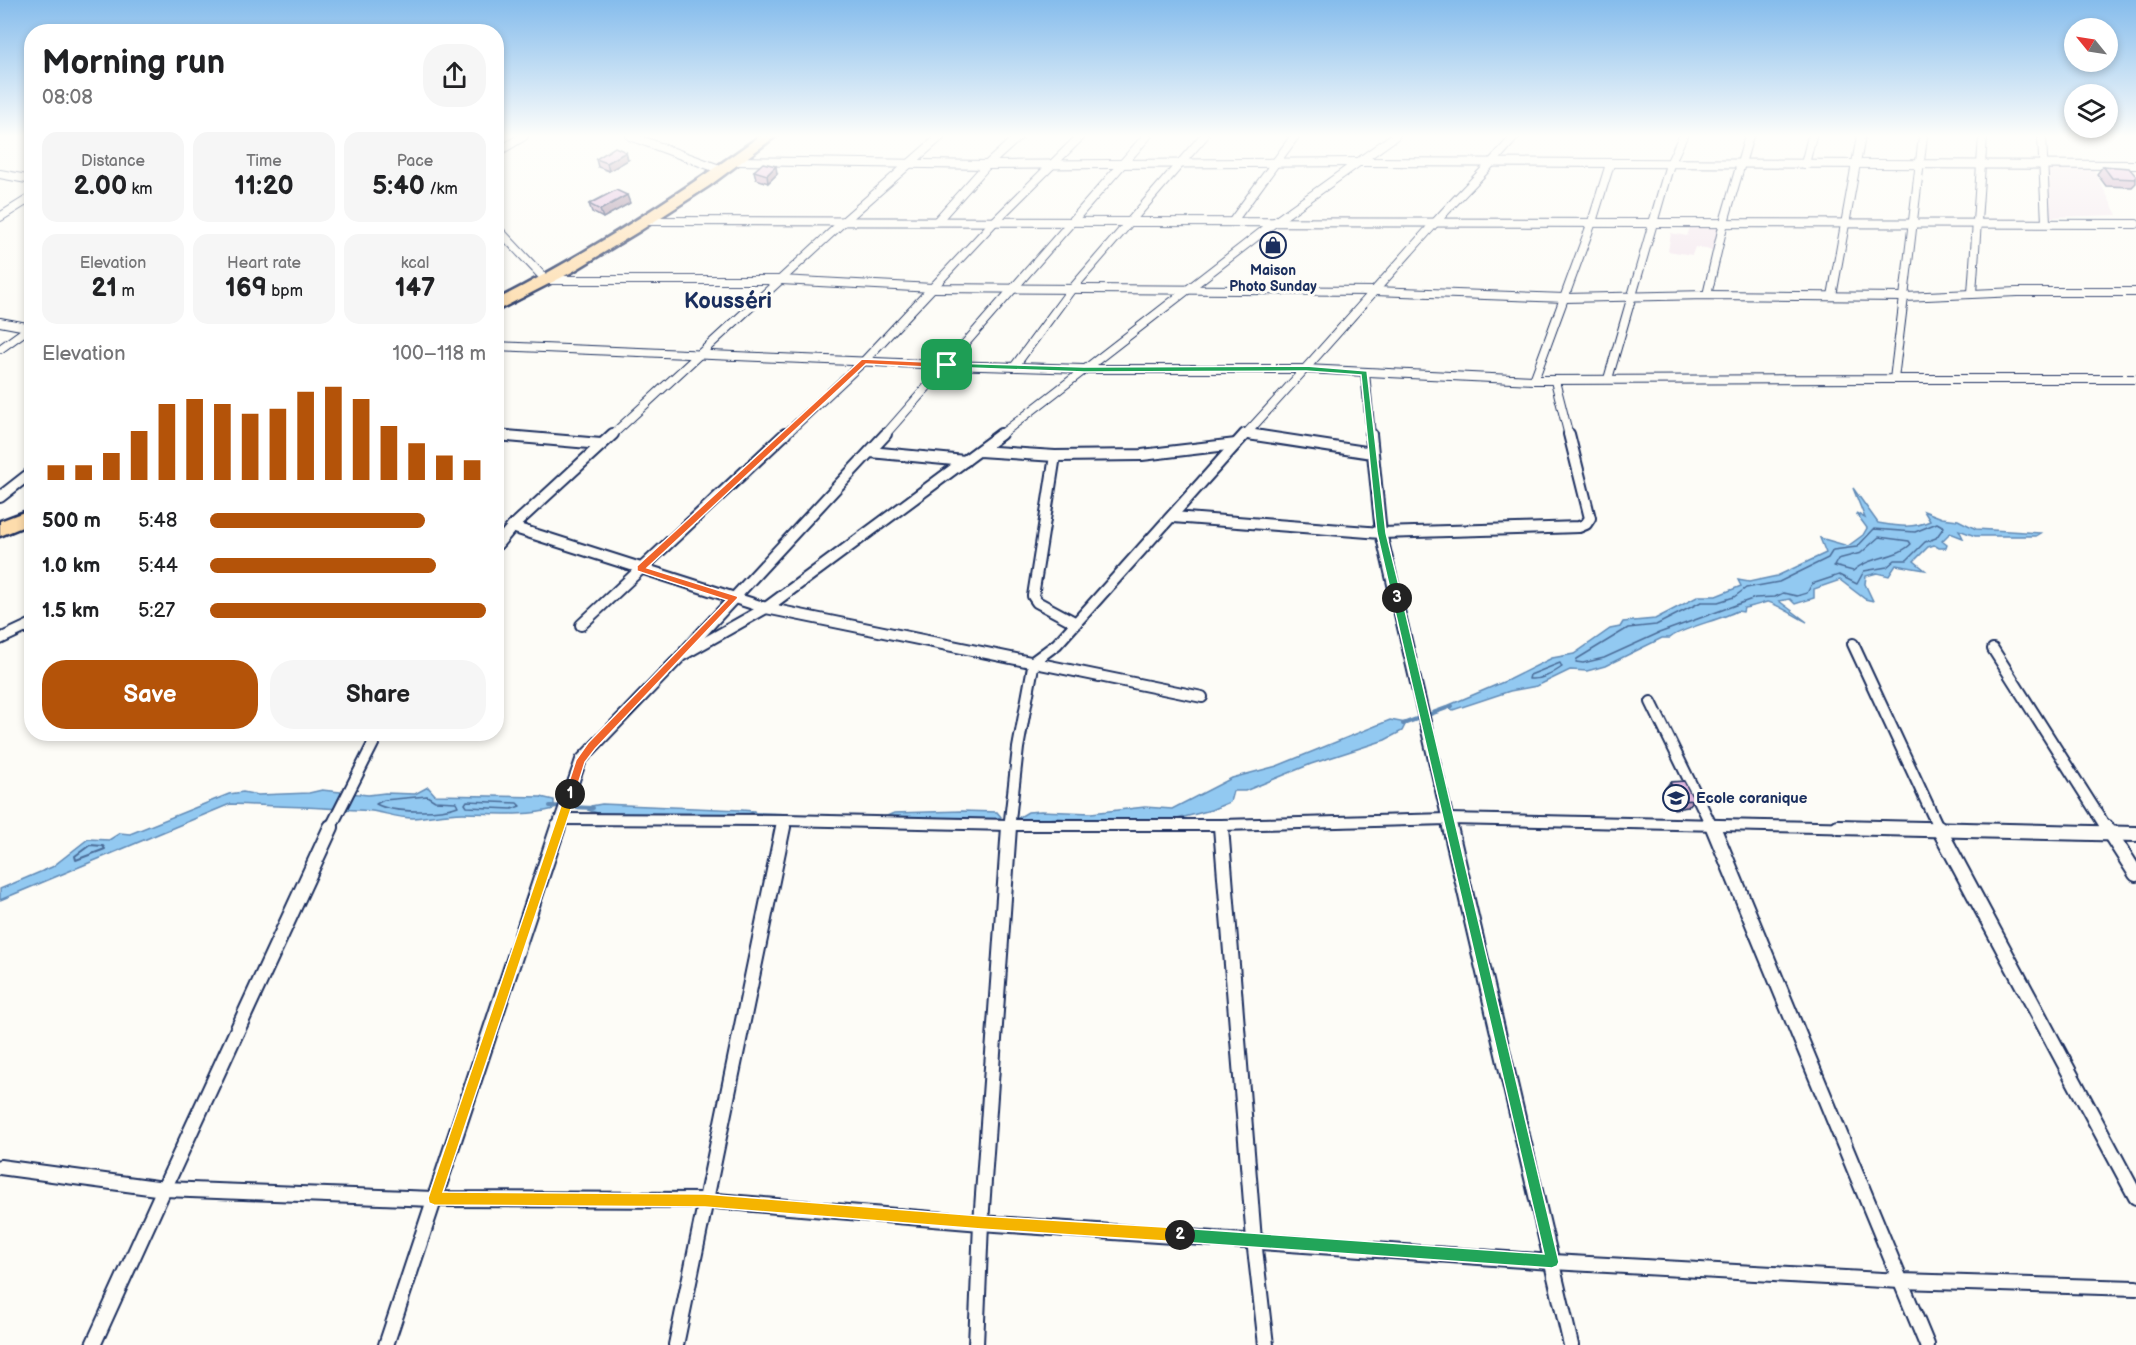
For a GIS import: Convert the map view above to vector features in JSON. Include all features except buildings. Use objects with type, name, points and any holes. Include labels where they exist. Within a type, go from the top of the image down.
[{"type":"highway","points":[[504,302],[546,280],[679,199]]},
{"type":"highway","points":[[0,529],[24,518]]},
{"type":"street","points":[[504,536],[512,526],[869,199]]},
{"type":"street","points":[[937,222],[957,199]]},
{"type":"street","points":[[581,625],[864,361],[1017,199]]},
{"type":"street","points":[[386,1345],[581,760],[870,452],[1091,199]]},
{"type":"street","points":[[1014,367],[1071,290],[1149,199]]},
{"type":"street","points":[[1233,221],[1249,199]]},
{"type":"street","points":[[681,656],[766,608],[979,451],[1182,291],[1308,199]]},
{"type":"street","points":[[976,1345],[981,1223],[1009,825],[1018,748],[1034,661],[1057,644],[1458,199]]},
{"type":"street","points":[[1534,380],[1599,199]]},
{"type":"street","points":[[1608,379],[1660,199]]},
{"type":"street","points":[[1707,295],[1731,199]]},
{"type":"street","points":[[1832,296],[1849,199]]},
{"type":"street","points":[[1894,379],[1915,199]]},
{"type":"street","points":[[1972,293],[1979,199]]},
{"type":"street","points":[[2044,199],[2046,223]]},
{"type":"street","points":[[0,217],[24,202]]},
{"type":"street","points":[[645,221],[2136,224]]},
{"type":"street","points":[[504,235],[546,280],[781,279],[933,288],[1374,291],[1564,298],[1707,295],[1904,297],[1972,293],[2136,292]]},
{"type":"street","points":[[0,322],[24,326]]},
{"type":"street","points":[[0,349],[24,332]]},
{"type":"street","points":[[504,346],[701,352],[947,365],[1084,369],[1306,369],[1555,381],[1608,379],[2136,379]]},
{"type":"street","points":[[1365,372],[1382,533],[1571,1345]]},
{"type":"street","points":[[1173,517],[1382,533],[1586,524],[1590,518],[1555,381]]},
{"type":"street","points":[[1246,434],[1372,453]]},
{"type":"street","points":[[504,436],[601,444]]},
{"type":"street","points":[[979,451],[1055,456],[1158,454],[1236,444]]},
{"type":"street","points":[[870,452],[965,461]]},
{"type":"street","points":[[1055,456],[1033,596],[1038,602],[1076,623]]},
{"type":"street","points":[[0,497],[24,478]]},
{"type":"street","points":[[512,526],[766,608],[1202,697]]},
{"type":"street","points":[[0,639],[24,628]]},
{"type":"street","points":[[1853,644],[1939,829],[2136,1197]]},
{"type":"street","points":[[1993,649],[2136,874]]},
{"type":"street","points":[[1651,702],[1712,826],[1927,1345]]},
{"type":"street","points":[[93,1345],[334,821],[374,741]]},
{"type":"street","points":[[563,817],[1009,825],[1221,825],[1448,819],[2136,834]]},
{"type":"street","points":[[676,1345],[785,820]]},
{"type":"street","points":[[1221,825],[1254,1240],[1266,1345]]},
{"type":"street","points":[[0,1167],[164,1189],[434,1198],[705,1200],[981,1223],[1552,1262],[1901,1281],[2136,1288]]},
{"type":"shaded area","points":[[2049,199],[2109,199],[2117,215],[2051,217]]},
{"type":"shaded area","points":[[1691,225],[1720,226],[1716,251],[1695,247],[1692,255],[1668,251],[1671,233],[1687,236]]},
{"type":"water","points":[[1853,488],[1878,523],[1904,526],[1923,524],[1930,521],[1924,511],[1942,518],[1958,520],[1976,529],[2041,533],[2036,536],[1975,536],[1959,530],[1963,538],[1950,533],[1942,541],[1947,545],[1946,548],[1934,545],[1928,547],[1914,561],[1925,570],[1896,565],[1889,576],[1877,573],[1866,576],[1865,584],[1873,601],[1865,599],[1840,580],[1814,589],[1814,598],[1795,604],[1790,599],[1779,601],[1807,622],[1767,602],[1744,608],[1743,612],[1737,611],[1692,627],[1670,638],[1662,638],[1605,666],[1587,671],[1570,670],[1537,686],[1510,691],[1453,710],[1447,706],[1552,658],[1574,654],[1610,629],[1620,627],[1623,622],[1655,619],[1699,596],[1716,596],[1741,586],[1738,580],[1749,582],[1777,576],[1826,553],[1820,538],[1848,546],[1863,535],[1867,528],[1856,513],[1865,518]]},
{"type":"water","points":[[1390,720],[1406,723],[1402,731],[1385,740],[1311,764],[1245,791],[1233,791],[1230,802],[1211,810],[1177,819],[1098,822],[1058,818],[1021,821],[1018,818],[1028,812],[1041,811],[1091,813],[1145,807],[1172,809],[1232,778],[1277,766]]},
{"type":"water","points":[[428,787],[435,795],[541,797],[554,800],[554,809],[520,814],[457,813],[413,818],[372,811],[230,804],[0,900],[0,889],[52,867],[88,839],[109,840],[120,833],[130,834],[229,794],[243,792],[258,795],[309,793],[322,790],[368,795],[415,794]]},
{"type":"water","points":[[602,804],[754,811],[757,817],[607,816],[588,810],[591,806]]},
{"type":"water","points":[[997,812],[1001,817],[992,820],[882,818],[894,813]]},
{"type":"waterway","points":[[1403,724],[1452,706]]},
{"type":"waterway","points":[[550,806],[593,808]]},
{"type":"waterway","points":[[751,814],[785,815]]},
{"type":"place","name":"Maison Photo Sunday","points":[[1273,245]]},
{"type":"place","name":"Ecole coranique","points":[[1676,798]]},
{"type":"district","name":"Kousséri","points":[[728,300]]},
{"type":"route","points":[[864,361],[947,365],[1084,369],[1306,369],[1365,372],[1382,533],[1552,1262],[981,1223],[705,1200],[434,1198],[581,760],[734,598],[640,569],[864,361]]}]
